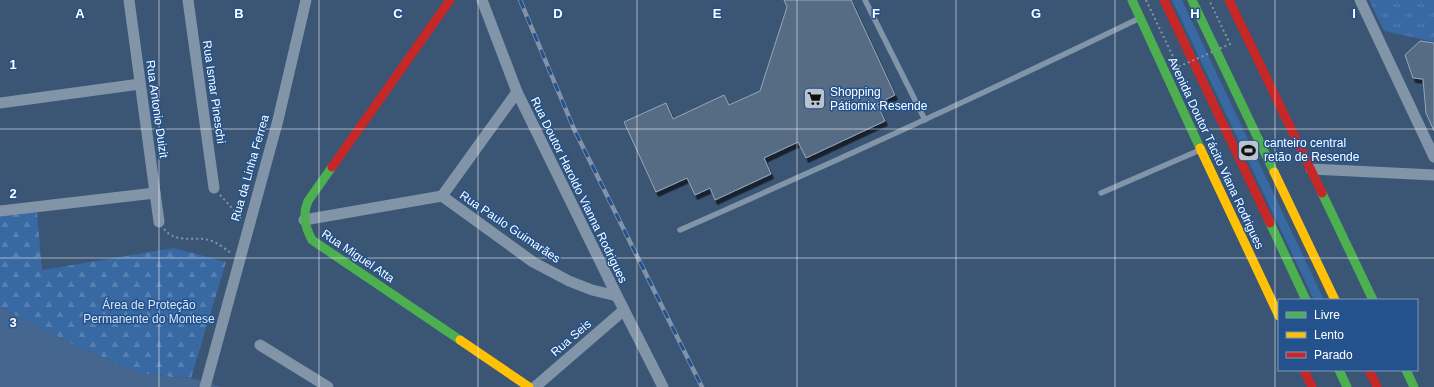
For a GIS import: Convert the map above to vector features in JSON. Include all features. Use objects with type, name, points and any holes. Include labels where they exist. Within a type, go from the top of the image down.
[{"type":"main road","points":[[304,220],[304,209],[308,201],[450,0]]},
{"type":"main road","name":"Avenida Doutor Tácito Viana Rodrigues","points":[[1132,0],[1200,150],[1278,314]]},
{"type":"main road","points":[[1164,0],[1306,299]]},
{"type":"main road","points":[[1192,0],[1335,299]]},
{"type":"main road","points":[[1229,0],[1373,299]]},
{"type":"main road","name":"Rua Miguel Atta","points":[[304,220],[306,231],[312,240],[529,387]]},
{"type":"main road","points":[[1304,371],[1312,387]]},
{"type":"main road","points":[[1339,371],[1347,387]]},
{"type":"main road","points":[[1369,371],[1377,387]]},
{"type":"main road","points":[[1406,371],[1414,387]]},
{"type":"street","name":"Rua Antonio Duizit","points":[[129,0],[159,222]]},
{"type":"street","name":"Rua Ismar Pineschi","points":[[188,0],[214,188]]},
{"type":"street","name":"Rua da Linha Ferrea","points":[[204,387],[278,120],[306,0]]},
{"type":"street","name":"Rua Doutor Haroldo Vianna Rodrigues","points":[[482,0],[517,92],[663,387]]},
{"type":"street","points":[[1360,0],[1434,157]]},
{"type":"street","points":[[0,103],[140,84]]},
{"type":"street","name":"Rua Paulo Guimarães","points":[[517,92],[442,196],[533,262],[569,281],[592,290],[617,296]]},
{"type":"street","points":[[1310,169],[1434,175]]},
{"type":"street","points":[[0,211],[155,193]]},
{"type":"street","points":[[304,220],[442,196]]},
{"type":"street","name":"Rua Seis","points":[[534,387],[624,310]]},
{"type":"street","points":[[260,345],[328,387]]},
{"type":"lane","points":[[865,0],[925,120]]},
{"type":"lane","points":[[680,230],[925,120],[1140,18]]},
{"type":"lane","points":[[1101,193],[1200,150]]},
{"type":"path","points":[[1146,0],[1178,67],[1230,44]]},
{"type":"path","points":[[1209,0],[1233,50]]},
{"type":"path","points":[[214,188],[248,226]]},
{"type":"path","points":[[159,222],[167,232],[177,237],[182,239],[209,240],[239,257]]},
{"type":"green space","name":"canteiro central retão de Resende","points":[[1172,0],[1182,0],[1324,299],[1314,299]]},
{"type":"green space","points":[[1369,0],[1434,0],[1434,42],[1384,31]]},
{"type":"green space","name":"Área de Proteção Permanente do Montese","points":[[37,212],[42,270],[174,248],[226,262],[191,378],[139,373],[78,347],[0,307],[0,216]]},
{"type":"shaded area","points":[[0,307],[78,347],[139,373],[191,378],[221,387],[0,387]]},
{"type":"building","name":"Shopping Pátiomix Resende","points":[[784,0],[851,0],[895,95],[877,104],[885,121],[806,158],[798,142],[764,158],[771,174],[715,200],[710,188],[695,195],[687,178],[656,192],[624,122],[666,103],[673,119],[724,95],[729,105],[760,91],[787,7]]},
{"type":"building","points":[[1420,41],[1434,43],[1434,131],[1426,113],[1423,79],[1413,78],[1405,55]]},
{"type":"railway","points":[[520,0],[574,129],[702,387]]},
{"type":"traffic: fast","points":[[1132,0],[1200,148]]},
{"type":"traffic: fast","points":[[1192,0],[1274,172]]},
{"type":"traffic: fast","points":[[332,167],[306,206],[305,221],[312,240],[460,340]]},
{"type":"traffic: fast","points":[[1322,193],[1373,299]]},
{"type":"traffic: fast","points":[[1270,223],[1306,299]]},
{"type":"traffic: fast","points":[[1339,371],[1347,387]]},
{"type":"traffic: fast","points":[[1406,371],[1414,387]]},
{"type":"traffic: slow","points":[[1200,148],[1278,314]]},
{"type":"traffic: slow","points":[[1274,172],[1335,299]]},
{"type":"traffic: slow","points":[[460,340],[529,387]]},
{"type":"traffic: jam","points":[[332,167],[450,0]]},
{"type":"traffic: jam","points":[[1164,0],[1270,223]]},
{"type":"traffic: jam","points":[[1229,0],[1322,193]]},
{"type":"traffic: jam","points":[[1304,371],[1312,387]]},
{"type":"traffic: jam","points":[[1369,371],[1377,387]]},
{"type":"place","name":"Shopping Pátiomix Resende","points":[[814,99]]},
{"type":"place","name":"canteiro central retão de Resende","points":[[1248,150]]}]
